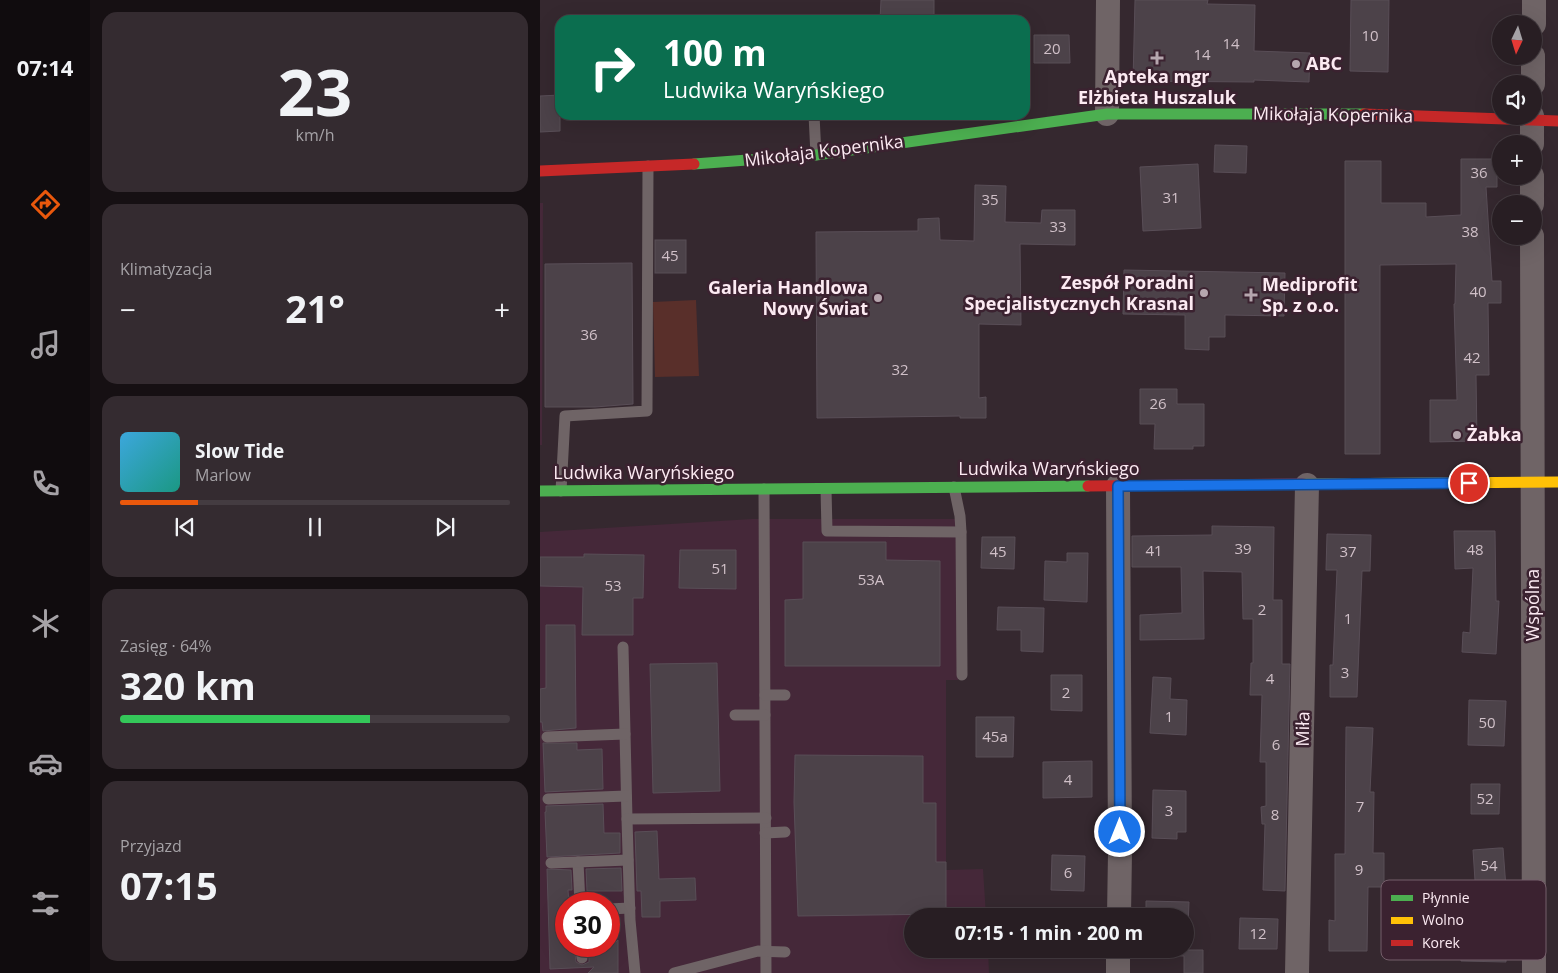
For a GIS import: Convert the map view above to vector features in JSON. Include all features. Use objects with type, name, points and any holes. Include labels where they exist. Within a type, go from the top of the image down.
[{"type":"main road","name":"Mikołaja Kopernika","points":[[540,171],[717,163],[816,155],[1107,114],[1335,114],[1492,117]]},
{"type":"main road","name":"Mikołaja Kopernika","points":[[1542,119],[1558,120]]},
{"type":"main road","name":"Ludwika Waryńskiego","points":[[540,491],[1558,482]]},
{"type":"street","points":[[1107,114],[1108,0]]},
{"type":"street","points":[[1534,0],[1534,15]]},
{"type":"street","name":"Wspólna","points":[[1532,245],[1534,880]]},
{"type":"street","name":"Miła","points":[[1298,973],[1307,485]]},
{"type":"street","points":[[1118,486],[1119,908]]},
{"type":"street","points":[[1118,958],[1118,973]]},
{"type":"street","name":"Wspólna","points":[[1534,960],[1534,973]]},
{"type":"lane","points":[[814,120],[816,155]]},
{"type":"lane","points":[[561,491],[565,416],[647,411],[648,166]]},
{"type":"lane","points":[[954,487],[961,532],[962,674]]},
{"type":"lane","points":[[764,489],[766,973]]},
{"type":"lane","points":[[826,489],[827,531],[961,532]]},
{"type":"lane","points":[[622,647],[628,860],[635,973]]},
{"type":"lane","points":[[765,695],[785,695]]},
{"type":"lane","points":[[735,715],[765,715]]},
{"type":"lane","points":[[547,737],[625,734]]},
{"type":"lane","points":[[548,798],[626,796]]},
{"type":"lane","points":[[627,818],[766,818]]},
{"type":"lane","points":[[766,832],[785,832]]},
{"type":"lane","points":[[551,863],[628,860]]},
{"type":"lane","points":[[578,862],[579,892]]},
{"type":"lane","points":[[620,908],[630,908]]},
{"type":"lane","points":[[674,973],[758,951],[785,952]]},
{"type":"shaded area","points":[[540,203],[543,203],[542,445],[540,445]]},
{"type":"shaded area","points":[[696,300],[699,376],[655,377],[653,302]]},
{"type":"shaded area","points":[[752,519],[958,519],[958,680],[946,680],[946,870],[983,869],[985,908],[904,908],[904,958],[988,958],[989,973],[540,973],[540,532]]},
{"type":"building","points":[[881,0],[934,0],[934,15],[880,15]]},
{"type":"building","points":[[1135,0],[1208,0],[1207,4],[1255,5],[1254,51],[1310,53],[1309,82],[1254,80],[1254,82],[1133,81]]},
{"type":"building","points":[[1351,0],[1389,0],[1388,72],[1350,71]]},
{"type":"building","points":[[1034,35],[1069,35],[1070,63],[1034,63]]},
{"type":"building","points":[[555,95],[555,120],[560,120],[560,131],[540,132],[540,96]]},
{"type":"building","points":[[1215,145],[1247,146],[1246,173],[1214,172]]},
{"type":"building","points":[[1461,159],[1492,159],[1492,185],[1497,185],[1497,187],[1486,187],[1492,281],[1501,281],[1501,303],[1488,303],[1489,375],[1476,375],[1477,441],[1430,442],[1430,400],[1457,400],[1454,304],[1456,264],[1380,265],[1380,454],[1345,454],[1345,161],[1381,161],[1381,203],[1426,203],[1426,217],[1461,215]]},
{"type":"building","points":[[1198,164],[1201,228],[1143,231],[1140,167]]},
{"type":"building","name":"Galeria Handlowa Nowy Świat","points":[[975,185],[1006,186],[1005,222],[1041,223],[1042,210],[1075,210],[1075,245],[1020,244],[1021,325],[979,324],[979,398],[986,397],[986,418],[960,418],[960,416],[817,418],[816,232],[918,231],[918,219],[939,218],[940,240],[974,241]]},
{"type":"building","points":[[655,240],[686,240],[686,273],[655,273]]},
{"type":"building","points":[[632,263],[633,404],[595,407],[545,407],[545,264]]},
{"type":"building","name":"Zespół Poradni Specjalistycznych Krasnal","points":[[1124,270],[1285,273],[1284,316],[1225,315],[1225,337],[1209,337],[1209,350],[1185,349],[1185,315],[1123,314]]},
{"type":"building","points":[[1140,389],[1177,389],[1177,404],[1204,404],[1204,446],[1193,446],[1193,449],[1154,449],[1155,424],[1140,424]]},
{"type":"building","points":[[1212,526],[1274,527],[1273,600],[1282,600],[1282,664],[1290,664],[1285,891],[1263,890],[1265,824],[1262,824],[1261,807],[1266,806],[1266,762],[1260,762],[1262,695],[1250,695],[1251,663],[1253,663],[1253,619],[1243,619],[1242,572],[1203,571],[1204,639],[1140,640],[1140,615],[1182,613],[1181,567],[1132,567],[1132,536],[1212,535]]},
{"type":"building","points":[[1454,531],[1495,531],[1496,601],[1499,601],[1496,654],[1462,652],[1463,632],[1470,633],[1473,568],[1455,569]]},
{"type":"building","points":[[1327,534],[1371,535],[1370,571],[1362,571],[1357,697],[1330,697],[1330,665],[1333,665],[1337,570],[1326,570]]},
{"type":"building","points":[[982,537],[1015,537],[1014,569],[981,568]]},
{"type":"building","points":[[803,542],[886,542],[886,560],[940,561],[940,666],[785,666],[785,600],[803,599]]},
{"type":"building","points":[[680,550],[736,550],[736,589],[679,588]]},
{"type":"building","points":[[1067,553],[1088,553],[1087,602],[1044,600],[1045,561],[1067,562]]},
{"type":"building","points":[[584,554],[644,555],[643,598],[633,598],[633,635],[582,635],[583,587],[540,586],[540,557],[584,557]]},
{"type":"building","points":[[998,607],[1044,608],[1043,652],[1021,651],[1021,630],[997,630]]},
{"type":"building","points":[[546,625],[575,625],[576,728],[543,731],[542,722],[540,722],[540,689],[546,688]]},
{"type":"building","points":[[717,663],[720,791],[653,793],[650,664]]},
{"type":"building","points":[[1051,675],[1082,675],[1082,711],[1051,710]]},
{"type":"building","points":[[1153,677],[1171,678],[1170,699],[1187,700],[1186,735],[1150,733]]},
{"type":"building","points":[[1469,700],[1506,701],[1504,746],[1468,745]]},
{"type":"building","points":[[976,717],[1014,717],[1013,757],[976,757]]},
{"type":"building","points":[[1346,727],[1373,728],[1370,792],[1374,792],[1373,853],[1384,853],[1384,880],[1381,880],[1381,887],[1368,887],[1367,951],[1329,951],[1329,920],[1335,921],[1335,854],[1345,854]]},
{"type":"building","points":[[543,743],[577,743],[577,750],[602,749],[603,789],[545,792]]},
{"type":"building","points":[[795,755],[923,756],[923,803],[936,803],[936,862],[946,862],[946,908],[904,908],[904,915],[798,916],[794,802]]},
{"type":"building","points":[[1092,761],[1092,797],[1043,798],[1043,762]]},
{"type":"building","points":[[1471,784],[1500,784],[1499,814],[1471,814]]},
{"type":"building","points":[[1153,790],[1186,791],[1186,832],[1177,832],[1177,839],[1152,838]]},
{"type":"building","points":[[603,804],[604,833],[620,833],[620,853],[547,857],[546,806]]},
{"type":"building","points":[[657,831],[659,879],[695,878],[696,900],[660,901],[660,917],[642,917],[641,891],[637,891],[635,832]]},
{"type":"building","points":[[1503,848],[1505,880],[1475,880],[1473,850]]},
{"type":"building","points":[[1052,855],[1085,856],[1084,891],[1051,890]]},
{"type":"building","points":[[621,868],[622,891],[587,891],[586,869]]},
{"type":"building","points":[[547,869],[571,870],[572,890],[568,890],[568,892],[555,892],[555,957],[575,957],[576,962],[582,965],[589,962],[589,957],[618,957],[618,973],[588,973],[594,967],[550,969]]},
{"type":"building","points":[[1146,901],[1189,902],[1189,908],[1146,908]]},
{"type":"building","points":[[1240,918],[1278,919],[1277,949],[1239,949]]},
{"type":"building","points":[[1194,950],[1203,950],[1203,973],[1184,973],[1184,958],[1194,958]]},
{"type":"building","points":[[1461,960],[1506,960],[1506,962]]},
{"type":"traffic: fast","points":[[694,164],[816,155],[1107,114],[1364,114]]},
{"type":"traffic: fast","points":[[540,491],[1088,486]]},
{"type":"traffic: slow","points":[[1304,484],[1558,482]]},
{"type":"traffic: jam","points":[[1364,114],[1558,121]]},
{"type":"traffic: jam","points":[[540,171],[694,164]]},
{"type":"traffic: jam","points":[[1088,486],[1304,484]]},
{"type":"place","name":"Apteka mgr Elżbieta Huszaluk","points":[[1157,58]]},
{"type":"place","name":"ABC","points":[[1296,64]]},
{"type":"place","name":"Zespół Poradni Specjalistycznych Krasnal","points":[[1204,293]]},
{"type":"place","name":"Mediprofit Sp. z o.o.","points":[[1251,295]]},
{"type":"place","name":"Galeria Handlowa Nowy Świat","points":[[878,298]]},
{"type":"place","name":"Żabka","points":[[1457,435]]},
{"type":"route","points":[[1120,832],[1118,486],[1469,483]]}]
